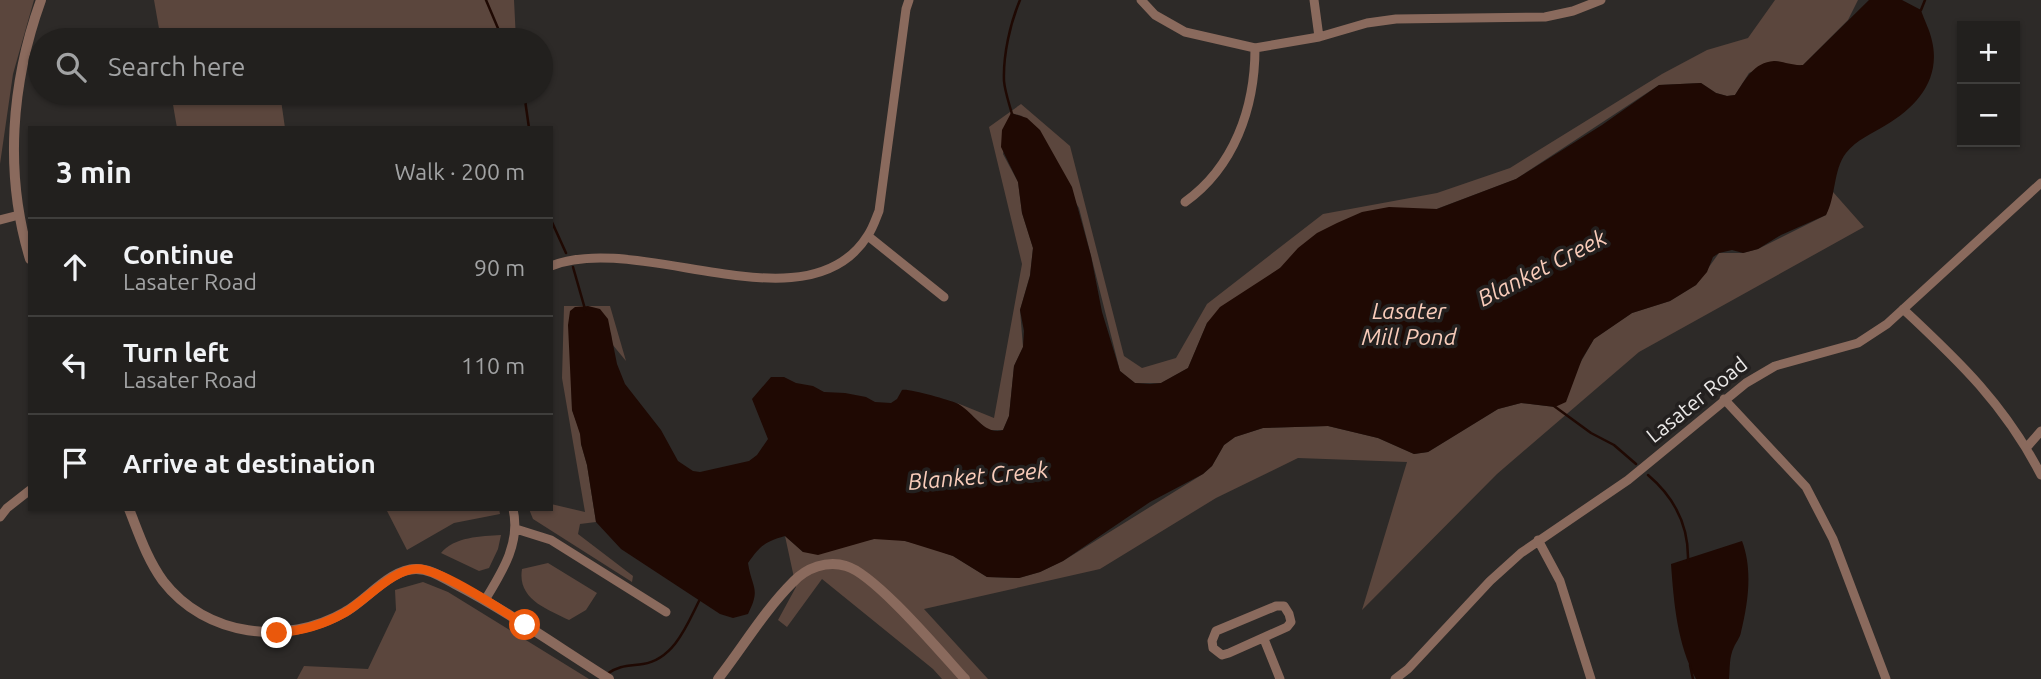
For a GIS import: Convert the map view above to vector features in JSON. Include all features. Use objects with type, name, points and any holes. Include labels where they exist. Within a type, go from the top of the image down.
[{"type":"street","points":[[31,28],[41,0]]},
{"type":"street","points":[[553,264],[571,259],[605,258],[760,278],[799,278],[844,261],[868,236],[879,211],[909,0]]},
{"type":"street","points":[[1141,0],[1155,15],[1185,32],[1255,48],[1319,37],[1367,23],[1396,19],[1545,17],[1573,11],[1601,0]]},
{"type":"street","points":[[1314,0],[1319,37]]},
{"type":"street","points":[[28,38],[16,106],[14,152],[19,215],[28,251]]},
{"type":"street","points":[[1185,202],[1212,179],[1236,141],[1249,104],[1255,71],[1255,48]]},
{"type":"street","name":"Lasater Road","points":[[1395,679],[1432,645],[1490,580],[1538,540],[1628,480],[1746,383],[1775,366],[1858,343],[1887,324],[2041,183]]},
{"type":"street","points":[[0,220],[19,215]]},
{"type":"street","points":[[868,236],[944,297]]},
{"type":"street","points":[[1903,309],[1985,389],[2027,447],[2041,475]]},
{"type":"street","points":[[1724,400],[1806,487],[1833,539],[1886,679]]},
{"type":"street","points":[[2027,447],[2041,431]]},
{"type":"street","points":[[0,517],[28,492]]},
{"type":"street","points":[[130,511],[149,557],[170,588],[193,609],[241,630],[277,633],[320,624],[356,606],[396,575],[415,569],[430,571],[485,600],[609,679]]},
{"type":"street","points":[[485,600],[511,554],[516,529],[513,511]]},
{"type":"street","points":[[516,529],[551,540],[666,612]]},
{"type":"street","points":[[1538,540],[1560,581],[1591,679]]},
{"type":"street","points":[[718,679],[793,581],[814,567],[830,564],[846,566],[864,576],[889,598],[965,679]]},
{"type":"street","points":[[1276,606],[1284,606],[1291,622],[1264,639],[1222,655],[1213,648],[1212,641],[1216,631],[1276,606]]},
{"type":"street","points":[[1264,639],[1280,679]]},
{"type":"shaded area","points":[[0,0],[34,0],[13,74],[0,164]]},
{"type":"shaded area","points":[[154,0],[514,0],[515,28],[159,28]]},
{"type":"shaded area","points":[[1775,0],[1858,0],[1848,20],[1803,65],[1790,66],[1776,61],[1749,73],[1735,95],[1716,93],[1701,83],[1659,85],[1516,179],[1280,268],[1207,323],[1188,368],[1161,383],[1135,383],[1120,371],[1079,208],[1022,116],[1011,113],[1003,154],[1018,182],[1022,213],[1033,248],[1030,275],[1020,310],[1023,347],[1014,366],[1009,416],[1003,430],[988,430],[957,403],[994,418],[1022,264],[989,127],[1021,104],[1070,146],[1124,356],[1142,368],[1176,358],[1207,304],[1323,214],[1437,193],[1510,168],[1662,74],[1707,50],[1748,38]]},
{"type":"shaded area","points":[[173,105],[282,105],[285,126],[177,126]]},
{"type":"shaded area","points":[[1833,192],[1864,227],[1639,352],[1497,474],[1362,610],[1407,462],[1298,458],[1216,498],[1100,569],[924,609],[988,679],[942,679],[822,579],[787,627],[778,620],[796,587],[785,536],[803,552],[891,538],[923,545],[953,556],[987,577],[1019,578],[1063,561],[1203,474],[1212,466],[1224,445],[1235,437],[1263,428],[1328,426],[1378,438],[1414,454],[1428,452],[1498,409],[1521,403],[1555,407],[1594,339],[1632,313],[1670,301],[1696,285],[1719,253],[1743,253],[1758,249],[1826,215]]},
{"type":"shaded area","points":[[564,306],[610,306],[626,361],[612,344],[611,333],[570,311],[572,410],[581,434],[596,522],[580,524],[578,534],[633,576],[632,582],[533,519],[530,511],[553,511],[553,504],[585,512],[562,378]]},
{"type":"shaded area","points":[[387,511],[499,511],[500,514],[454,523],[407,550]]},
{"type":"shaded area","points":[[501,535],[489,568],[479,571],[441,553],[460,541]]},
{"type":"shaded area","points":[[548,563],[597,593],[586,610],[569,620],[535,602],[524,588],[522,569]]},
{"type":"shaded area","points":[[423,582],[448,592],[589,679],[297,679],[304,666],[368,669],[396,610],[395,590]]},
{"type":"water","name":"Lasater Mill Pond","points":[[1869,0],[1902,0],[1921,10],[1931,37],[1934,55],[1930,80],[1917,101],[1846,153],[1839,167],[1826,215],[1781,235],[1758,249],[1743,253],[1732,250],[1719,253],[1713,257],[1707,272],[1696,285],[1670,301],[1632,313],[1594,339],[1582,359],[1566,402],[1555,407],[1521,403],[1498,409],[1428,452],[1414,454],[1378,438],[1328,426],[1263,428],[1235,437],[1224,445],[1212,466],[1203,474],[1150,502],[1063,561],[1019,578],[987,577],[953,556],[905,541],[874,539],[818,555],[803,552],[785,536],[763,545],[748,563],[754,599],[748,614],[733,618],[720,614],[621,549],[596,522],[587,465],[572,410],[568,325],[570,311],[575,307],[600,309],[608,319],[617,364],[625,384],[661,430],[678,461],[693,471],[700,472],[749,461],[757,455],[768,439],[752,399],[771,377],[784,377],[824,392],[866,397],[875,402],[891,403],[902,390],[920,392],[956,403],[984,426],[996,431],[1003,430],[1009,416],[1014,366],[1023,347],[1024,331],[1020,310],[1030,276],[1033,248],[1022,213],[1018,182],[1001,147],[1002,130],[1011,113],[1027,118],[1040,130],[1072,187],[1091,256],[1102,312],[1120,371],[1135,383],[1161,383],[1188,368],[1207,323],[1220,307],[1280,268],[1298,248],[1317,233],[1362,212],[1389,207],[1437,209],[1516,179],[1602,125],[1659,85],[1701,83],[1716,93],[1735,95],[1751,73],[1767,62],[1803,65]]},
{"type":"water","points":[[1742,541],[1748,575],[1746,610],[1731,655],[1729,679],[1696,679],[1684,651],[1675,608],[1671,564]]},
{"type":"waterway","points":[[486,0],[498,28]]},
{"type":"waterway","points":[[1012,114],[1004,71],[1010,29],[1020,0]]},
{"type":"waterway","points":[[1921,10],[1925,0]]},
{"type":"waterway","points":[[526,105],[529,126]]},
{"type":"waterway","points":[[553,224],[566,253]]},
{"type":"waterway","points":[[573,267],[585,309]]},
{"type":"waterway","points":[[1554,406],[1591,433],[1614,445],[1636,464]]},
{"type":"waterway","points":[[1648,475],[1665,493],[1678,513],[1686,536],[1688,561]]},
{"type":"waterway","name":"Blanket Creek","points":[[607,674],[620,667],[654,661],[663,655],[678,640],[699,601]]},
{"type":"waterway","points":[[1690,665],[1693,679]]},
{"type":"route","points":[[277,633],[296,631],[329,620],[356,606],[401,572],[415,569],[430,571],[525,625]]}]
